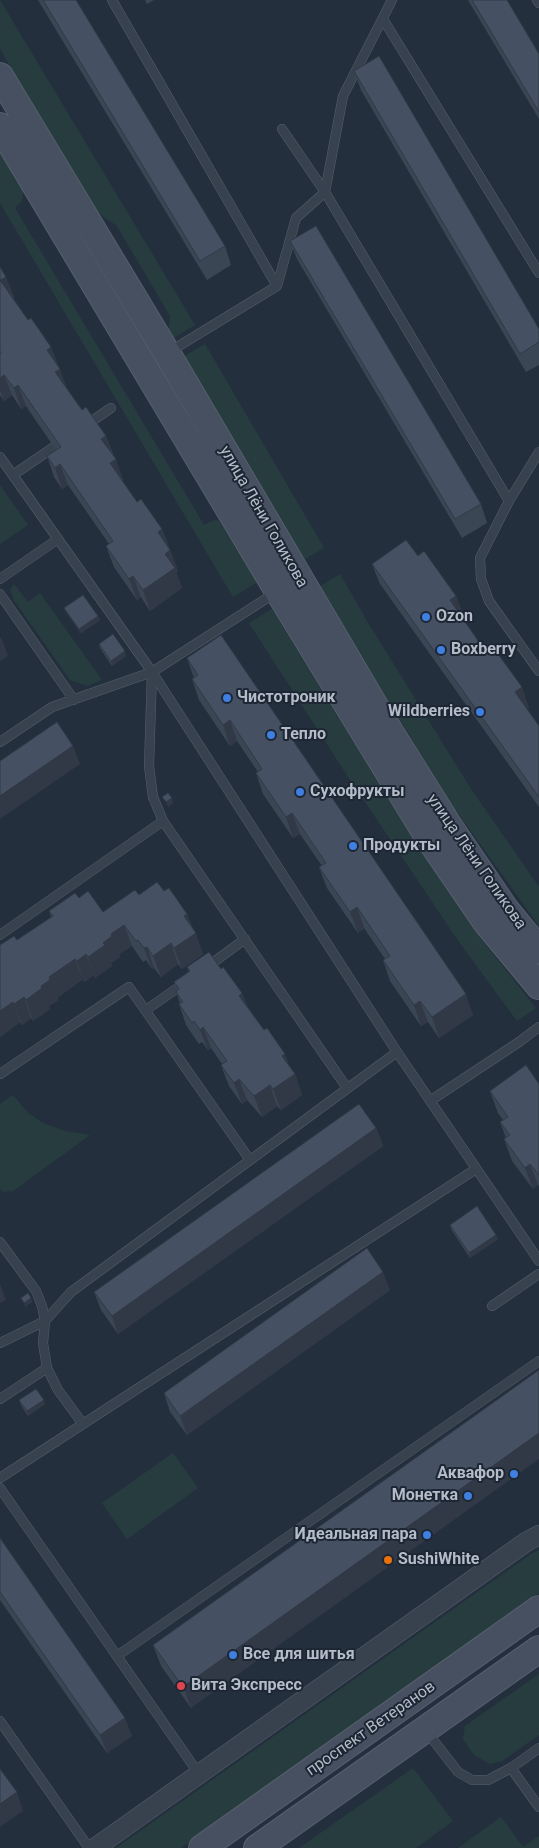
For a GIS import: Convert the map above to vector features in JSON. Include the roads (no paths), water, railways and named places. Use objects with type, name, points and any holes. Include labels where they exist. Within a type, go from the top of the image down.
[{"type":"street","name":"улица Лёни Голикова","points":[[0,76],[22,112],[155,360],[288,584],[428,837],[486,922],[539,986]]},
{"type":"street","points":[[0,126],[22,112]]},
{"type":"street","name":"улица Лёни Голикова","points":[[0,126],[155,360]]},
{"type":"street","name":"улица Лёни Голикова","points":[[288,584],[392,735],[447,823],[506,910],[539,950]]},
{"type":"street","points":[[95,1848],[510,1553],[539,1535]]},
{"type":"street","name":"проспект Ветеранов","points":[[202,1848],[539,1609]]},
{"type":"street","name":"проспект Ветеранов","points":[[257,1848],[539,1649]]},
{"type":"lane","points":[[112,0],[277,286]]},
{"type":"lane","points":[[155,360],[277,286],[296,218],[325,192],[343,96],[392,0]]},
{"type":"lane","points":[[383,19],[539,272]]},
{"type":"lane","points":[[282,129],[325,192],[509,501]]},
{"type":"lane","points":[[86,426],[111,408]]},
{"type":"lane","points":[[13,475],[54,447]]},
{"type":"lane","points":[[539,452],[509,501],[480,558],[481,579],[489,601],[539,671]]},
{"type":"lane","points":[[0,457],[152,672],[397,1052],[539,1261]]},
{"type":"lane","points":[[0,579],[58,539]]},
{"type":"lane","points":[[0,742],[52,707],[152,672],[288,584]]},
{"type":"lane","points":[[0,594],[74,700]]},
{"type":"lane","points":[[152,672],[149,766],[153,797],[163,821],[347,1088]]},
{"type":"lane","points":[[0,934],[163,821]]},
{"type":"lane","points":[[146,1010],[245,939]]},
{"type":"lane","points":[[0,1074],[130,987],[250,1160]]},
{"type":"lane","points":[[430,1101],[539,1027]]},
{"type":"lane","points":[[0,1343],[45,1321],[71,1292],[397,1052]]},
{"type":"lane","points":[[0,1478],[476,1169]]},
{"type":"lane","points":[[0,1242],[36,1291],[45,1321],[43,1343],[47,1368],[58,1390],[83,1424]]},
{"type":"lane","points":[[492,1306],[539,1274]]},
{"type":"lane","points":[[117,1656],[539,1361]]},
{"type":"lane","points":[[0,1399],[47,1368]]},
{"type":"lane","points":[[0,1488],[199,1774]]},
{"type":"lane","points":[[0,1721],[89,1848]]},
{"type":"lane","points":[[426,1729],[458,1772],[472,1780],[488,1780],[511,1768],[539,1748]]},
{"type":"lane","points":[[511,1768],[539,1807]]},
{"type":"place","name":"Ozon","points":[[426,617]]},
{"type":"place","name":"Boxberry","points":[[441,650]]},
{"type":"place","name":"Чистотроник","points":[[227,698]]},
{"type":"place","name":"Wildberries","points":[[480,712]]},
{"type":"place","name":"Тепло","points":[[271,735]]},
{"type":"place","name":"Сухофрукты","points":[[300,792]]},
{"type":"place","name":"Продукты","points":[[353,846]]},
{"type":"place","name":"Аквафор","points":[[514,1474]]},
{"type":"place","name":"Монетка","points":[[468,1496]]},
{"type":"place","name":"Идеальная пара","points":[[427,1535]]},
{"type":"place","name":"SushiWhite","points":[[388,1560]]},
{"type":"place","name":"Все для шитья","points":[[233,1655]]},
{"type":"place","name":"Вита Экспресс","points":[[181,1686]]}]
